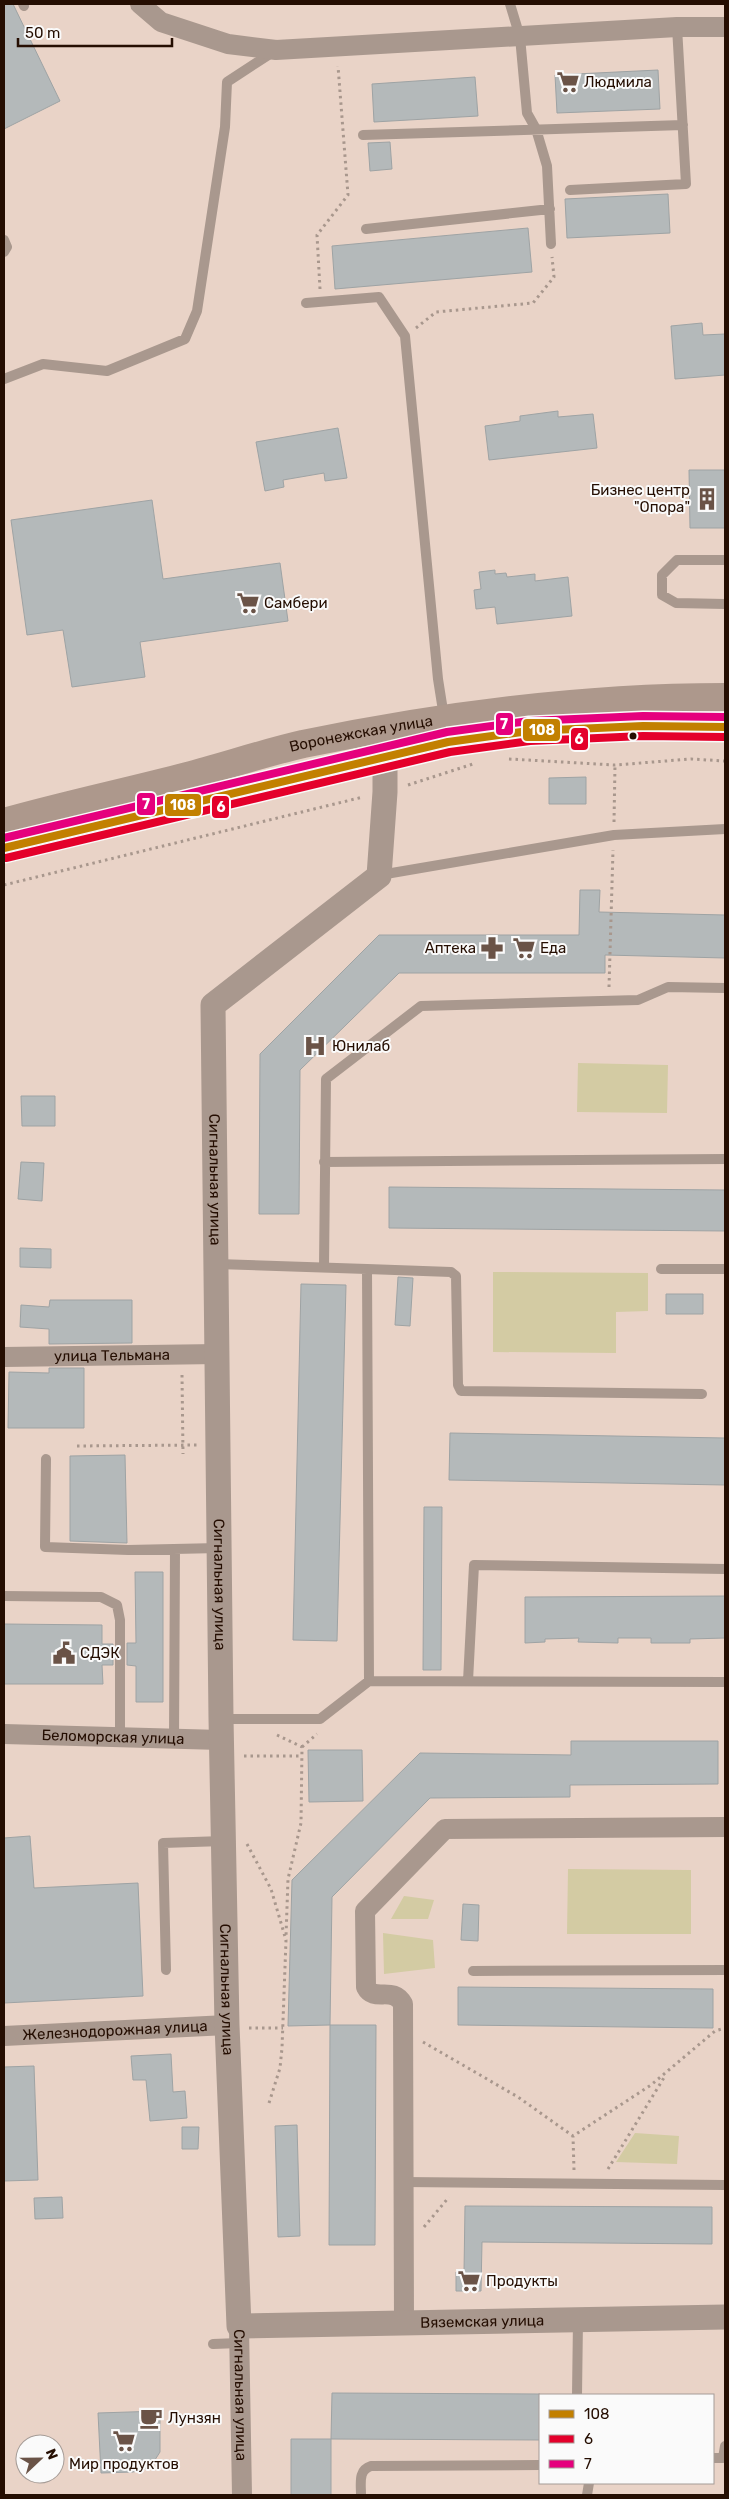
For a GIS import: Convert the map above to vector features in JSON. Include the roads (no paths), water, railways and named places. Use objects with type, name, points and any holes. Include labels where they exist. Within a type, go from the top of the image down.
[{"type":"main road","name":"Воронежская улица","points":[[4,848],[384,755],[446,730],[514,708],[612,699],[725,697]]},
{"type":"main road","name":"Воронежская улица","points":[[4,822],[186,776],[302,744],[446,730],[529,731],[643,726],[725,727]]},
{"type":"street","points":[[140,4],[161,22],[228,44],[276,50],[677,27],[725,27]]},
{"type":"street","points":[[379,876],[385,792],[384,755]]},
{"type":"street","name":"Сигнальная улица","points":[[242,2495],[235,1842],[221,1729],[214,1005],[379,876]]},
{"type":"street","name":"улица Тельмана","points":[[4,1357],[218,1354]]},
{"type":"street","name":"Беломорская улица","points":[[4,1734],[174,1739],[221,1729]]},
{"type":"street","points":[[404,2323],[403,2004],[399,1997],[393,1994],[373,1994],[368,1992],[366,1987],[365,1911],[445,1829],[725,1827]]},
{"type":"street","name":"Железнодорожная улица","points":[[4,2036],[238,2026]]},
{"type":"street","name":"Вяземская улица","points":[[239,2335],[404,2323],[725,2317]]},
{"type":"lane","points":[[510,4],[520,37],[527,112],[536,129],[547,166],[551,244]]},
{"type":"lane","points":[[570,190],[686,184],[677,27]]},
{"type":"lane","points":[[4,378],[43,364],[107,371],[185,339],[198,310],[225,128],[227,82],[276,50]]},
{"type":"lane","points":[[363,135],[682,125]]},
{"type":"lane","points":[[366,229],[550,209]]},
{"type":"lane","points":[[4,240],[7,247],[4,252]]},
{"type":"lane","points":[[306,303],[379,297],[406,336],[438,679],[446,730]]},
{"type":"lane","points":[[725,560],[677,560],[662,575],[662,595],[676,603],[725,604]]},
{"type":"lane","points":[[379,876],[614,835],[725,829]]},
{"type":"lane","points":[[324,1267],[326,1079],[421,1006],[609,1002],[638,1000],[668,987],[725,988]]},
{"type":"lane","points":[[324,1162],[725,1159]]},
{"type":"lane","points":[[217,1264],[451,1272],[456,1276],[458,1385],[461,1391],[702,1394]]},
{"type":"lane","points":[[367,1269],[369,1681]]},
{"type":"lane","points":[[661,1269],[725,1270]]},
{"type":"lane","points":[[46,1459],[45,1547],[128,1550],[220,1548]]},
{"type":"lane","points":[[174,1739],[175,1550]]},
{"type":"lane","points":[[468,1681],[474,1565],[725,1569]]},
{"type":"lane","points":[[4,1596],[101,1597],[116,1605],[120,1620],[120,1737]]},
{"type":"lane","points":[[221,1729],[320,1719],[369,1681],[725,1682]]},
{"type":"lane","points":[[166,1970],[163,1843],[235,1842]]},
{"type":"lane","points":[[473,1971],[725,1970]]},
{"type":"lane","points":[[404,2182],[725,2185]]},
{"type":"lane","points":[[577,2394],[578,2320]]},
{"type":"lane","points":[[213,2344],[239,2335]]},
{"type":"lane","points":[[714,2458],[723,2458],[725,2446]]},
{"type":"lane","points":[[361,2495],[361,2474],[365,2468],[371,2466],[539,2465]]},
{"type":"place","name":"Людмила","points":[[568,82]]},
{"type":"place","name":"Бизнес центр \"Опора\"","points":[[707,499]]},
{"type":"place","name":"Самбери","points":[[248,603]]},
{"type":"place","name":"Аптека","points":[[492,948]]},
{"type":"place","name":"Еда","points":[[524,948]]},
{"type":"place","name":"Юнилаб","points":[[315,1046]]},
{"type":"place","name":"СДЭК","points":[[64,1653]]},
{"type":"place","name":"Продукты","points":[[469,2281]]},
{"type":"place","name":"Лунзян","points":[[151,2418]]},
{"type":"place","name":"Мир продуктов","points":[[124,2441]]}]
